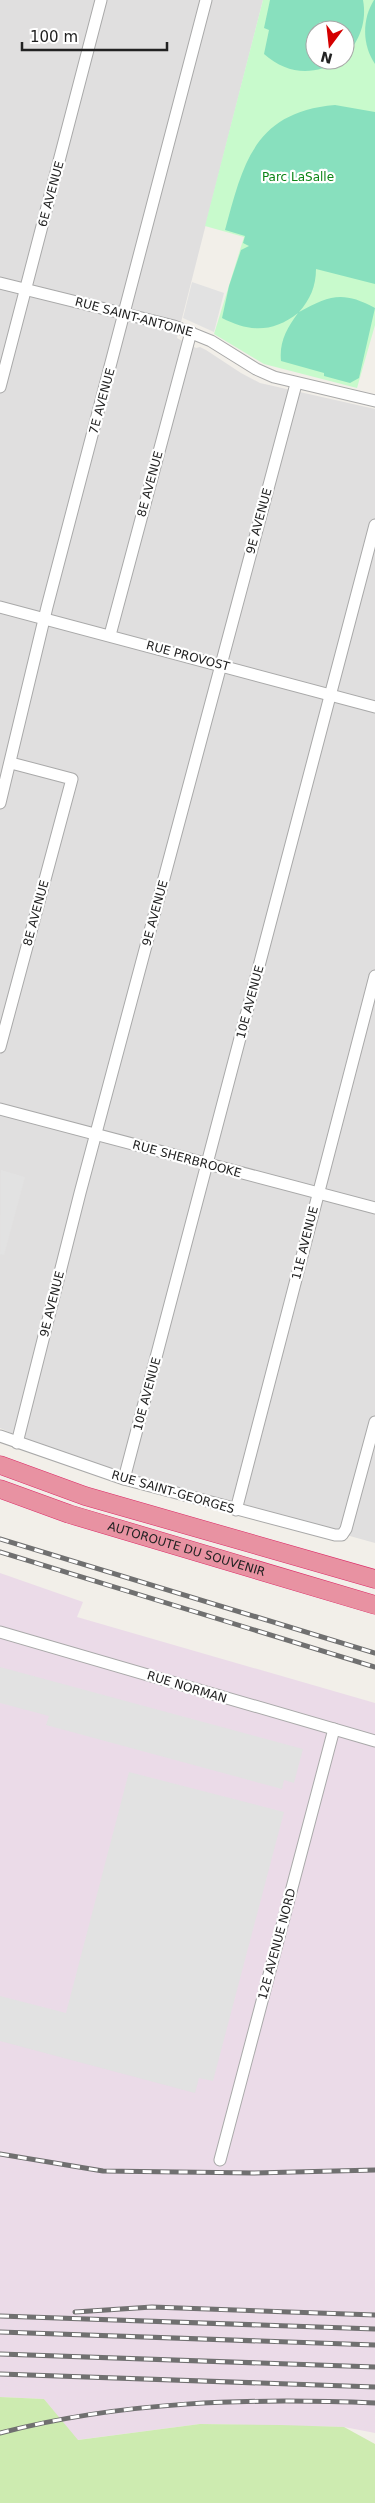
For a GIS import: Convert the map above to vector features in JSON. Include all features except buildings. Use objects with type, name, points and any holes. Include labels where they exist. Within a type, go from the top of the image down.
[{"type":"highway","name":"AUTOROUTE DU SOUVENIR","points":[[0,1465],[85,1496],[375,1578]]},
{"type":"highway","name":"AUTOROUTE DU SOUVENIR","points":[[0,1489],[69,1514],[375,1605]]},
{"type":"street","name":"6E AVENUE","points":[[0,387],[101,0]]},
{"type":"street","name":"7E AVENUE","points":[[0,803],[45,618],[206,0]]},
{"type":"street","name":"RUE SAINT-ANTOINE","points":[[0,282],[125,313],[191,332],[212,341],[256,370],[296,384],[375,401]]},
{"type":"street","name":"8E AVENUE","points":[[110,635],[191,332]]},
{"type":"street","name":"9E AVENUE","points":[[17,1443],[220,664],[296,384]]},
{"type":"street","name":"10E AVENUE","points":[[124,1479],[332,695],[375,525]]},
{"type":"street","name":"RUE PROVOST","points":[[0,607],[220,664],[375,707]]},
{"type":"street","name":"8E AVENUE","points":[[0,1048],[72,779],[11,763]]},
{"type":"street","name":"11E AVENUE","points":[[236,1510],[375,976]]},
{"type":"street","name":"RUE SHERBROOKE","points":[[0,1109],[375,1208]]},
{"type":"street","name":"RUE SAINT-GEORGES","points":[[0,1436],[124,1479],[236,1510],[335,1535],[342,1535],[346,1529],[375,1422]]},
{"type":"street","name":"RUE NORMAN","points":[[0,1632],[375,1740]]},
{"type":"street","name":"12E AVENUE NORD","points":[[220,2160],[334,1729]]},
{"type":"shaded area","points":[[0,0],[263,0],[177,338],[196,348],[200,347],[206,350],[260,383],[375,409],[375,1543],[138,1477],[29,1441],[0,1428]]},
{"type":"shaded area","points":[[192,282],[224,293],[214,332],[183,318]]},
{"type":"shaded area","points":[[1,1170],[25,1177],[4,1255],[0,1254]]},
{"type":"shaded area","points":[[0,1573],[83,1602],[77,1617],[375,1703],[375,2433],[344,2427],[200,2424],[77,2440],[44,2399],[0,2397]]},
{"type":"shaded area","points":[[0,1667],[303,1749],[294,1783],[284,1780],[282,1789],[46,1725],[49,1716],[0,1703]]},
{"type":"shaded area","points":[[129,1772],[284,1812],[213,2081],[199,2078],[195,2093],[0,2041],[0,1996],[66,2013]]},
{"type":"green space","name":"Parc LaSalle","points":[[263,0],[375,0],[375,325],[357,388],[264,364],[214,334],[244,237],[205,226]]},
{"type":"green space","points":[[270,0],[363,0],[363,23],[355,44],[355,20],[305,20],[305,70],[316,70],[301,71],[282,66],[264,54],[269,30],[264,28]]},
{"type":"green space","points":[[374,0],[375,64],[368,49],[365,32],[367,15]]},
{"type":"green space","name":"Parc LaSalle","points":[[335,105],[375,112],[375,284],[316,269],[312,292],[299,312],[319,302],[336,297],[353,299],[375,308],[359,378],[350,383],[324,376],[324,373],[281,361],[281,348],[285,336],[290,324],[298,313],[289,320],[270,327],[261,328],[242,326],[222,318],[229,286],[241,250],[249,246],[243,243],[245,236],[225,230],[246,163],[256,145],[269,130],[286,118],[308,110]]},
{"type":"green space","points":[[0,2397],[44,2399],[78,2440],[200,2424],[344,2427],[375,2444],[375,2503],[0,2503]]},
{"type":"railway","points":[[0,1539],[375,1653]]},
{"type":"railway","points":[[0,1552],[375,1667]]},
{"type":"railway","points":[[0,2154],[103,2171],[254,2173],[375,2170]]},
{"type":"railway","points":[[75,2312],[152,2307],[375,2315]]},
{"type":"railway","points":[[0,2316],[375,2329]]},
{"type":"railway","points":[[0,2332],[375,2345]]},
{"type":"railway","points":[[0,2354],[375,2367]]},
{"type":"railway","points":[[0,2374],[375,2387]]},
{"type":"railway","points":[[0,2433],[46,2422],[93,2414],[186,2404],[281,2401],[375,2403]]}]
